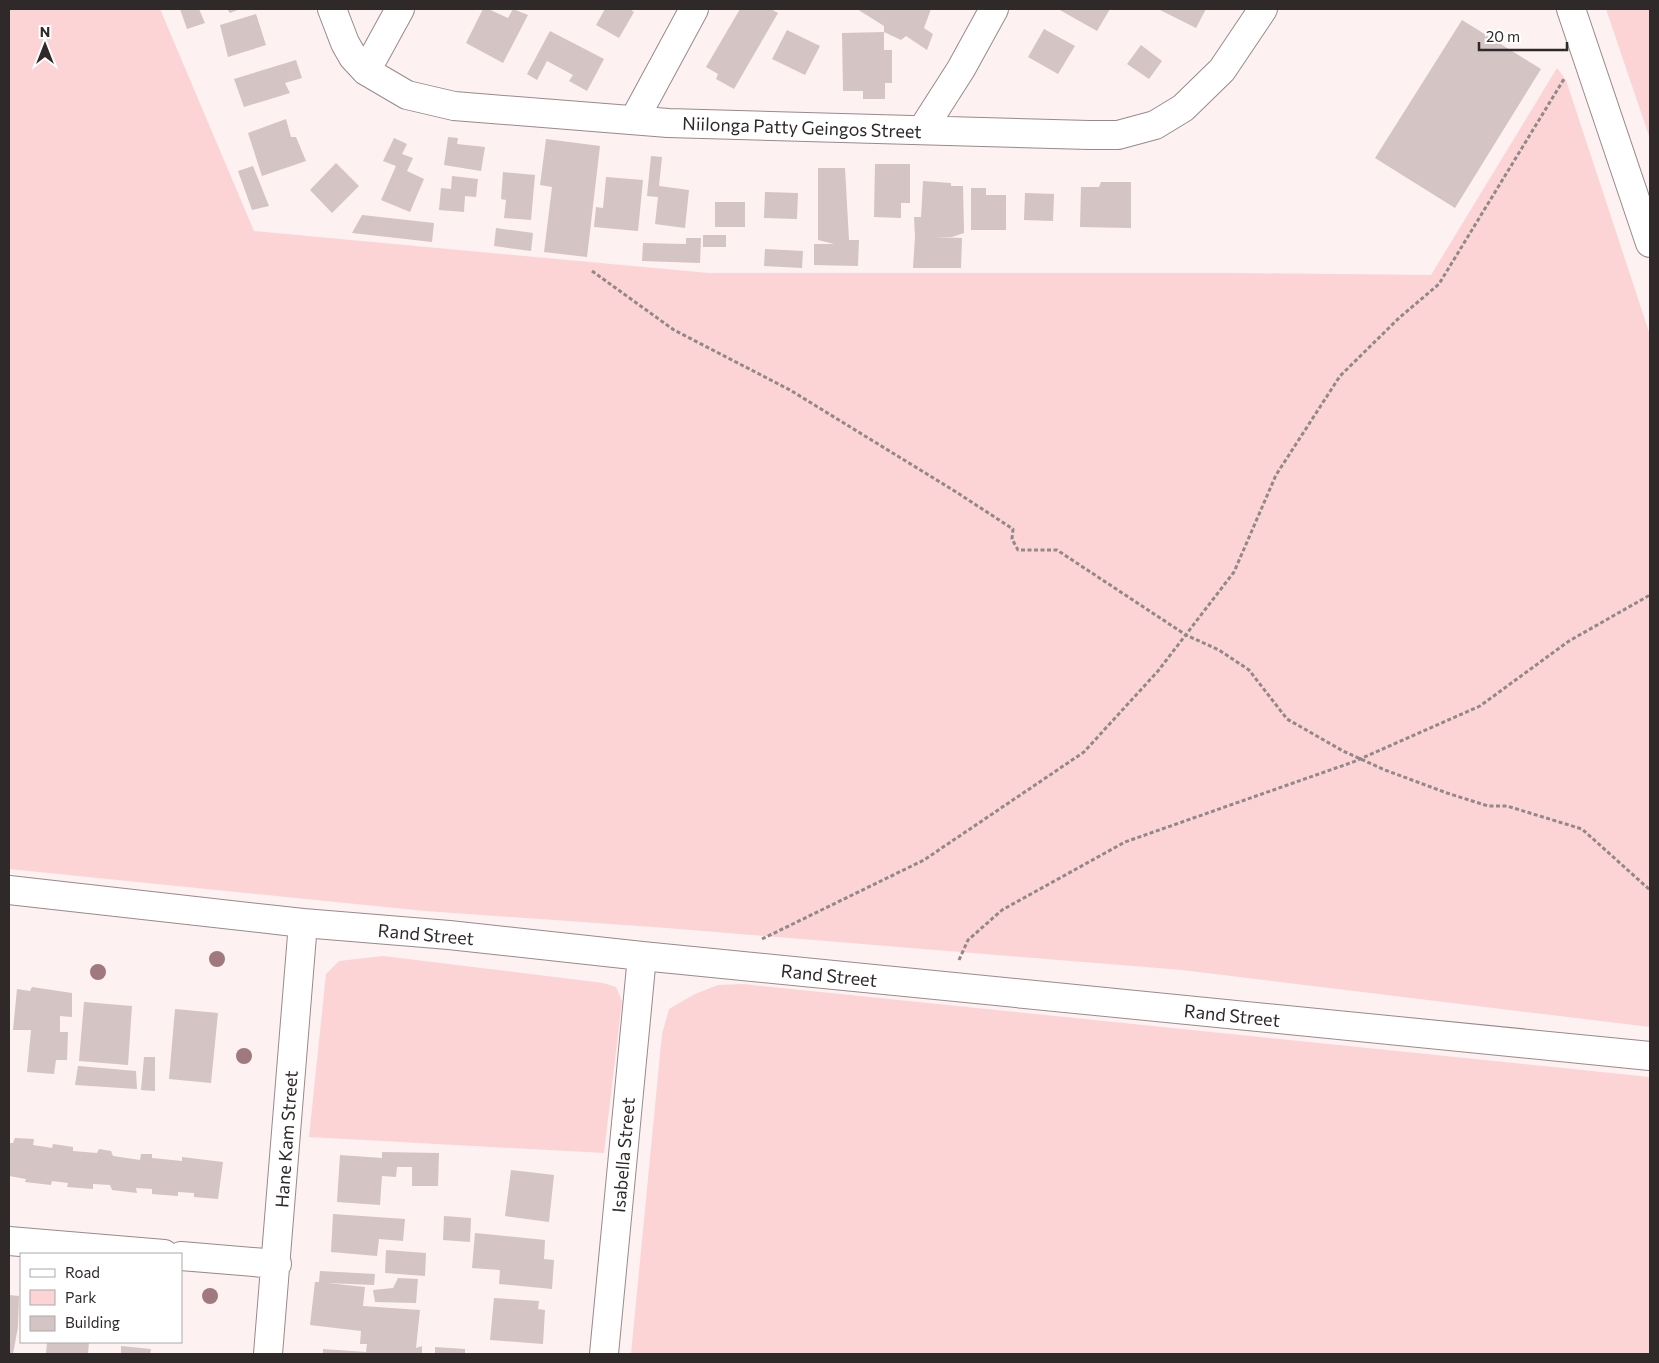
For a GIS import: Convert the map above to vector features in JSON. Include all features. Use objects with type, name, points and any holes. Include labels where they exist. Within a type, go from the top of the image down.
[{"type":"street","name":"Niilonga Patty Geingos Street","points":[[332,9],[345,43],[353,57],[366,71],[406,94],[454,106],[668,123],[1118,135],[1155,125],[1183,108],[1222,70],[1263,9]]},
{"type":"street","points":[[366,71],[400,9]]},
{"type":"street","points":[[634,120],[694,9]]},
{"type":"street","points":[[922,130],[994,9]]},
{"type":"street","points":[[1571,9],[1650,243]]},
{"type":"street","name":"Rand Street","points":[[9,890],[303,923],[449,935],[642,956],[1650,1056]]},
{"type":"street","name":"Hane Kam Street","points":[[268,1354],[277,1264],[303,923]]},
{"type":"street","name":"Isabella Street","points":[[604,1354],[642,956]]},
{"type":"street","points":[[9,1241],[152,1253]]},
{"type":"street","points":[[182,1256],[277,1264]]},
{"type":"path","points":[[758,941],[924,860],[1084,752],[1158,671],[1234,572],[1276,476],[1340,376],[1399,318],[1439,284],[1583,46]]},
{"type":"path","points":[[592,271],[674,330],[790,390],[1006,524],[1013,529],[1012,539],[1018,550],[1056,550],[1186,635],[1219,650],[1248,670],[1287,719],[1343,751],[1394,773],[1488,806],[1507,806],[1582,829],[1650,890]]},
{"type":"path","points":[[958,961],[968,940],[1002,910],[1125,842],[1360,758],[1480,706],[1570,641],[1650,594]]},
{"type":"green space","points":[[9,9],[160,9],[254,231],[709,273],[1431,275],[1557,68],[1566,80],[1650,335],[1650,1027],[1182,970],[667,928],[425,911],[9,869]]},
{"type":"green space","points":[[1606,9],[1650,9],[1650,139]]},
{"type":"green space","points":[[383,956],[603,983],[616,987],[622,1001],[604,1153],[309,1137],[326,974],[339,961]]},
{"type":"green space","points":[[743,984],[1650,1077],[1650,1354],[631,1354],[662,1034],[669,1009],[695,994],[718,985]]},
{"type":"building","points":[[180,9],[199,9],[205,23],[187,29]]},
{"type":"building","points":[[227,9],[240,9],[230,13]]},
{"type":"building","points":[[483,9],[488,9],[508,18],[513,9],[528,15],[503,63],[466,43]]},
{"type":"building","points":[[605,9],[633,9],[632,11],[634,12],[619,38],[596,25]]},
{"type":"building","points":[[740,9],[771,9],[778,13],[734,89],[716,79],[718,74],[706,67]]},
{"type":"building","points":[[857,9],[931,9],[924,28],[933,34],[927,50],[906,36],[901,40],[884,32],[884,26]]},
{"type":"building","points":[[1058,9],[1110,9],[1097,31]]},
{"type":"building","points":[[1158,9],[1206,9],[1196,28]]},
{"type":"building","points":[[256,14],[266,45],[228,57],[220,25]]},
{"type":"building","points":[[1462,20],[1541,69],[1455,208],[1375,158]]},
{"type":"building","points":[[1044,29],[1075,46],[1058,74],[1028,57]]},
{"type":"building","points":[[787,30],[820,46],[805,75],[772,59]]},
{"type":"building","points":[[550,31],[604,59],[587,91],[569,81],[573,75],[547,61],[537,80],[527,74]]},
{"type":"building","points":[[884,32],[884,50],[892,50],[892,83],[885,83],[885,99],[863,99],[863,91],[843,91],[842,33]]},
{"type":"building","points":[[1141,45],[1162,61],[1149,79],[1127,64]]},
{"type":"building","points":[[296,60],[302,78],[285,83],[290,93],[244,107],[234,79]]},
{"type":"building","points":[[286,119],[291,137],[296,137],[306,161],[262,176],[248,133]]},
{"type":"building","points":[[448,137],[458,138],[457,144],[485,147],[481,171],[444,165]]},
{"type":"building","points":[[394,138],[407,144],[402,154],[413,158],[407,171],[424,179],[410,212],[381,200],[396,166],[383,161]]},
{"type":"building","points":[[546,139],[600,146],[587,257],[544,252],[552,187],[540,185]]},
{"type":"building","points":[[651,156],[662,157],[659,186],[689,190],[685,228],[655,224],[658,197],[647,196]]},
{"type":"building","points":[[336,163],[359,186],[332,213],[310,190]]},
{"type":"building","points":[[875,164],[910,164],[910,203],[901,203],[901,218],[874,217]]},
{"type":"building","points":[[253,166],[269,206],[252,210],[238,171]]},
{"type":"building","points":[[818,168],[845,168],[849,240],[859,240],[858,266],[814,265],[814,244],[834,244],[818,240]]},
{"type":"building","points":[[503,172],[535,175],[531,220],[504,218],[506,200],[501,199]]},
{"type":"building","points":[[452,176],[478,179],[476,197],[465,196],[464,212],[439,210],[441,188],[451,189]]},
{"type":"building","points":[[606,177],[643,180],[638,231],[594,227],[596,207],[603,208]]},
{"type":"building","points":[[923,181],[963,186],[964,233],[952,237],[934,237],[962,238],[961,268],[913,268],[914,217],[921,217]]},
{"type":"building","points":[[1101,182],[1131,182],[1131,228],[1080,227],[1081,187],[1099,187]]},
{"type":"building","points":[[971,188],[986,188],[986,195],[1006,195],[1006,230],[971,230]]},
{"type":"building","points":[[765,192],[798,193],[797,219],[764,218]]},
{"type":"building","points":[[1025,193],[1054,194],[1053,221],[1024,220]]},
{"type":"building","points":[[715,202],[745,202],[745,227],[715,227]]},
{"type":"building","points":[[362,215],[434,223],[432,242],[352,233]]},
{"type":"building","points":[[496,228],[533,233],[531,251],[494,246]]},
{"type":"building","points":[[703,235],[726,235],[726,247],[703,247]]},
{"type":"building","points":[[686,238],[701,238],[700,263],[642,261],[643,243],[686,244]]},
{"type":"building","points":[[765,249],[803,251],[802,268],[764,266]]},
{"type":"building","points":[[32,987],[72,993],[72,1017],[60,1016],[60,1032],[68,1032],[67,1060],[56,1060],[54,1074],[27,1072],[31,1030],[13,1030],[17,989],[30,991]]},
{"type":"building","points":[[84,1002],[132,1006],[128,1065],[79,1061]]},
{"type":"building","points":[[175,1009],[218,1013],[211,1083],[169,1079]]},
{"type":"building","points":[[144,1057],[155,1057],[155,1091],[141,1090]]},
{"type":"building","points":[[78,1066],[136,1071],[137,1089],[75,1085]]},
{"type":"building","points":[[15,1138],[34,1139],[33,1145],[52,1148],[53,1144],[73,1147],[73,1151],[97,1153],[99,1149],[111,1151],[113,1156],[140,1160],[141,1154],[152,1154],[152,1158],[182,1161],[182,1157],[223,1162],[218,1199],[194,1197],[194,1193],[178,1192],[178,1196],[152,1194],[152,1189],[136,1188],[137,1193],[112,1190],[110,1185],[93,1184],[93,1189],[67,1187],[68,1183],[52,1181],[51,1185],[25,1182],[26,1179],[9,1176],[9,1143],[13,1143]]},
{"type":"building","points":[[382,1152],[439,1153],[438,1186],[412,1186],[412,1167],[397,1167],[396,1177],[382,1176],[380,1205],[337,1202],[340,1155],[382,1158]]},
{"type":"building","points":[[511,1170],[554,1175],[549,1222],[505,1216]]},
{"type":"building","points":[[333,1214],[405,1219],[403,1241],[379,1239],[377,1256],[331,1252]]},
{"type":"building","points":[[444,1216],[471,1218],[470,1242],[443,1240]]},
{"type":"building","points":[[475,1233],[545,1240],[544,1259],[554,1260],[552,1289],[499,1284],[500,1270],[472,1268]]},
{"type":"building","points":[[386,1250],[426,1253],[425,1276],[385,1273]]},
{"type":"building","points":[[320,1271],[375,1274],[374,1285],[327,1283],[365,1287],[363,1306],[420,1310],[416,1348],[422,1346],[422,1354],[323,1354],[323,1349],[366,1352],[367,1344],[360,1344],[361,1331],[310,1325],[315,1282],[319,1282]]},
{"type":"building","points":[[398,1278],[418,1279],[416,1303],[375,1302],[373,1290],[393,1288]]},
{"type":"building","points":[[9,1295],[19,1296],[18,1327],[13,1354],[9,1354]]},
{"type":"building","points":[[494,1298],[539,1301],[538,1309],[545,1310],[543,1344],[490,1340]]},
{"type":"building","points":[[47,1343],[89,1343],[88,1354],[46,1354]]},
{"type":"building","points":[[121,1346],[151,1349],[150,1354],[121,1354]]},
{"type":"building","points":[[435,1347],[465,1349],[465,1354],[435,1354]]}]
